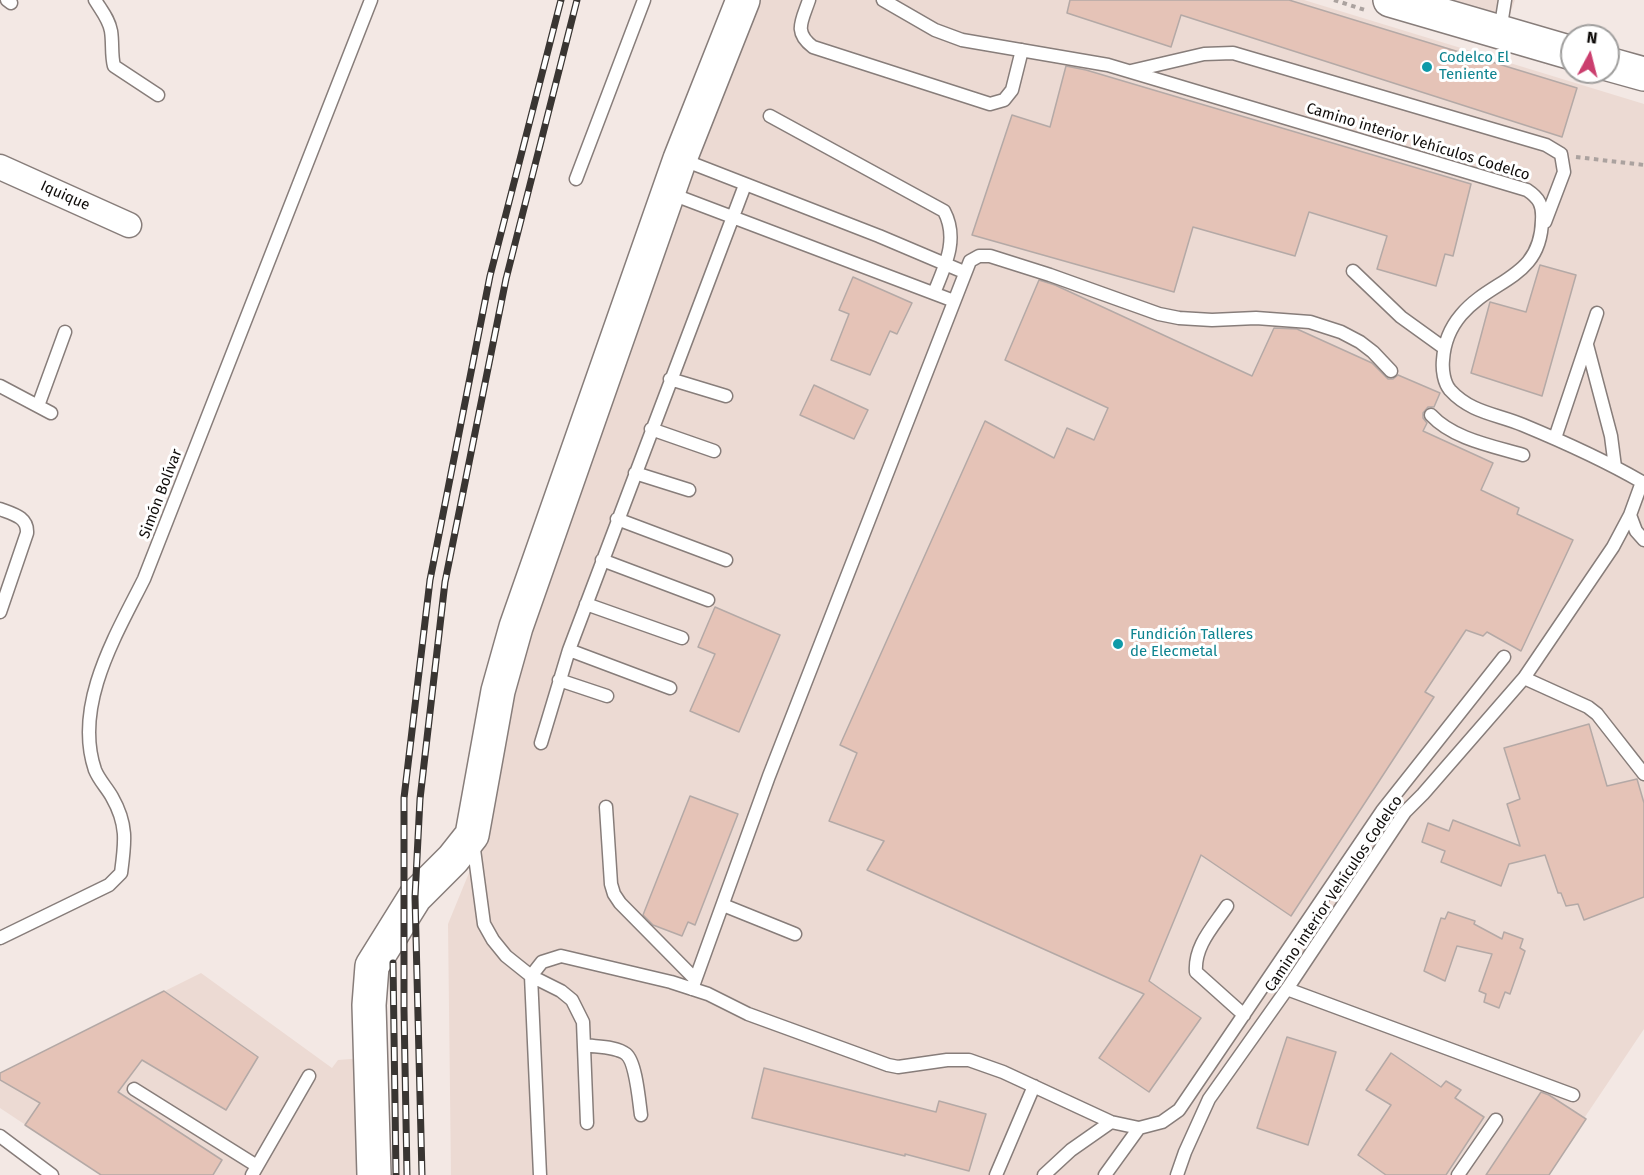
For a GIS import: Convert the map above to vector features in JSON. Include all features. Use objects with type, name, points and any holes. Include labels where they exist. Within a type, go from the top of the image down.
[{"type":"main road","points":[[374,1175],[369,1005],[372,966],[416,897],[453,859],[472,835],[506,657],[569,476],[677,196],[743,0]]},
{"type":"main road","points":[[688,162],[760,0]]},
{"type":"main road","points":[[1390,0],[1446,8],[1500,32],[1560,50]]},
{"type":"main road","points":[[1620,67],[1644,74]]},
{"type":"street","name":"Iquique","points":[[0,167],[129,225]]},
{"type":"lane","points":[[94,0],[107,18],[111,30],[114,66],[158,96]]},
{"type":"lane","name":"Simón Bolívar","points":[[0,938],[109,885],[121,873],[124,833],[121,813],[96,772],[91,750],[89,723],[104,659],[144,579],[370,0]]},
{"type":"lane","points":[[576,179],[644,0]]},
{"type":"lane","points":[[808,0],[799,31],[803,40],[813,47],[990,104],[1004,100],[1012,90],[1022,50]]},
{"type":"lane","name":"Camino interior Vehículos Codelco","points":[[883,0],[935,30],[962,40],[1107,64],[1527,190],[1537,197],[1542,209],[1542,230],[1535,250],[1527,265],[1469,307],[1453,327],[1444,348],[1442,373],[1449,390],[1476,410],[1520,423],[1555,438],[1643,482],[1613,547],[1524,678],[1405,812],[1287,989],[1209,1099],[1177,1175]]},
{"type":"lane","points":[[1500,32],[1505,0]]},
{"type":"lane","points":[[1130,71],[1204,54],[1233,53],[1485,125],[1546,145],[1561,154],[1564,172],[1542,230]]},
{"type":"lane","points":[[770,116],[944,211],[950,222],[952,242],[934,293]]},
{"type":"lane","points":[[688,162],[879,236],[964,272]]},
{"type":"lane","points":[[541,743],[569,650],[634,473],[745,185]]},
{"type":"lane","points":[[677,196],[954,301]]},
{"type":"lane","points":[[694,984],[769,776],[970,261],[979,256],[990,256],[1159,314],[1212,320],[1256,318],[1310,322],[1341,332],[1360,342],[1391,371]]},
{"type":"lane","points":[[1353,271],[1401,317],[1444,348]]},
{"type":"lane","points":[[1555,438],[1597,313]]},
{"type":"lane","points":[[38,406],[65,332]]},
{"type":"lane","points":[[1587,345],[1611,436],[1615,467]]},
{"type":"lane","points":[[670,379],[726,396]]},
{"type":"lane","points":[[0,386],[51,413]]},
{"type":"lane","points":[[1431,415],[1452,431],[1523,455]]},
{"type":"lane","points":[[651,429],[714,451]]},
{"type":"lane","points":[[634,473],[689,490]]},
{"type":"lane","points":[[0,509],[24,519],[27,527],[27,533],[0,612]]},
{"type":"lane","points":[[1629,515],[1636,531],[1644,540]]},
{"type":"lane","points":[[617,519],[726,560]]},
{"type":"lane","points":[[602,560],[708,600]]},
{"type":"lane","points":[[586,604],[682,638]]},
{"type":"lane","points":[[569,650],[670,688]]},
{"type":"lane","points":[[606,807],[611,884],[614,894],[694,984],[748,1014],[888,1065],[969,1060],[994,1068],[1111,1122],[1140,1128],[1161,1122],[1179,1110],[1382,811],[1504,657]]},
{"type":"lane","points":[[1524,678],[1587,707],[1597,714],[1644,774]]},
{"type":"lane","points":[[559,680],[607,696]]},
{"type":"lane","points":[[472,835],[484,924],[493,940],[506,956],[531,976],[561,991],[572,1000],[583,1022],[587,1124]]},
{"type":"lane","points":[[723,905],[795,934]]},
{"type":"lane","points":[[1227,906],[1200,945],[1195,959],[1196,972],[1244,1015]]},
{"type":"lane","points":[[540,1175],[531,976],[542,962],[561,956],[671,981],[694,984]]},
{"type":"lane","points":[[1287,989],[1573,1095]]},
{"type":"lane","points":[[584,1045],[619,1050],[628,1055],[641,1115]]},
{"type":"lane","points":[[134,1089],[255,1171],[309,1076]]},
{"type":"lane","points":[[996,1175],[1034,1086]]},
{"type":"lane","points":[[1458,1175],[1496,1120]]},
{"type":"lane","points":[[1044,1175],[1080,1143],[1111,1122]]},
{"type":"lane","points":[[1105,1175],[1140,1128]]},
{"type":"lane","points":[[0,1136],[52,1175]]},
{"type":"path","points":[[1561,154],[1644,165]]},
{"type":"shaded area","points":[[755,0],[1304,0],[1560,78],[1560,84],[1579,84],[1644,104],[1644,1029],[1546,1175],[451,1175],[448,924],[487,829],[526,631]]},
{"type":"shaded area","points":[[1436,0],[1515,0],[1503,33]]},
{"type":"shaded area","points":[[201,973],[332,1068],[338,1060],[364,1058],[367,1175],[101,1175],[0,1108],[0,1073]]},
{"type":"building","name":"Codelco El Teniente","points":[[1070,0],[1289,0],[1577,88],[1562,137],[1181,15],[1171,47],[1067,13]]},
{"type":"building","points":[[1066,66],[1471,184],[1453,256],[1445,254],[1436,286],[1377,269],[1387,236],[1309,212],[1295,256],[1193,227],[1174,292],[972,235],[1012,115],[1050,127]]},
{"type":"building","points":[[1540,265],[1576,275],[1542,396],[1471,373],[1490,302],[1526,312]]},
{"type":"building","points":[[853,277],[912,303],[897,334],[890,331],[870,375],[831,360],[849,314],[839,310]]},
{"type":"building","name":"Fundición Talleres de Elecmetal","points":[[1039,280],[1055,285],[1252,376],[1274,328],[1297,329],[1372,363],[1388,379],[1393,379],[1398,375],[1440,393],[1434,407],[1428,407],[1423,413],[1423,418],[1427,423],[1423,431],[1493,463],[1481,490],[1519,508],[1517,514],[1573,540],[1521,651],[1487,632],[1483,636],[1466,630],[1425,692],[1434,697],[1291,916],[1201,855],[1149,981],[1201,1018],[1149,1092],[1099,1058],[1144,994],[867,870],[884,841],[829,821],[857,753],[840,745],[985,421],[1054,458],[1067,428],[1094,440],[1108,408],[1005,360]]},
{"type":"building","points":[[814,385],[868,410],[854,439],[800,415]]},
{"type":"building","points":[[715,607],[780,635],[739,732],[690,711],[715,654],[698,647]]},
{"type":"building","points":[[1589,724],[1607,786],[1637,779],[1644,803],[1644,897],[1584,920],[1578,904],[1566,906],[1561,893],[1558,893],[1545,855],[1509,864],[1501,886],[1441,862],[1445,851],[1422,842],[1428,823],[1449,831],[1453,820],[1520,846],[1507,804],[1520,799],[1504,748]]},
{"type":"building","points":[[690,796],[738,814],[695,925],[688,922],[682,936],[653,925],[643,915]]},
{"type":"building","points":[[1448,912],[1475,921],[1474,924],[1502,939],[1504,932],[1523,939],[1520,948],[1525,951],[1510,994],[1505,992],[1499,1008],[1484,1002],[1486,994],[1479,991],[1492,954],[1457,946],[1445,981],[1424,971],[1441,918],[1445,919]]},
{"type":"building","points":[[164,991],[258,1057],[226,1110],[142,1060],[118,1092],[222,1160],[213,1175],[101,1175],[25,1125],[40,1103],[0,1080],[0,1073]]},
{"type":"building","points":[[1287,1037],[1336,1052],[1308,1145],[1257,1128]]},
{"type":"building","points":[[1391,1053],[1441,1087],[1446,1081],[1461,1090],[1455,1098],[1484,1117],[1446,1175],[1386,1175],[1358,1155],[1391,1105],[1366,1090]]},
{"type":"building","points":[[764,1068],[936,1112],[939,1101],[986,1114],[969,1171],[752,1118]]},
{"type":"building","points":[[1541,1092],[1586,1119],[1549,1175],[1486,1175]]},
{"type":"railway","points":[[407,1175],[404,798],[430,580],[490,276],[561,0]]},
{"type":"railway","points":[[422,1175],[415,897],[420,799],[445,582],[506,279],[577,0]]},
{"type":"railway","points":[[393,963],[396,1175]]},
{"type":"place","name":"Codelco El Teniente","points":[[1427,67]]},
{"type":"place","name":"Fundición Talleres de Elecmetal","points":[[1118,644]]}]
